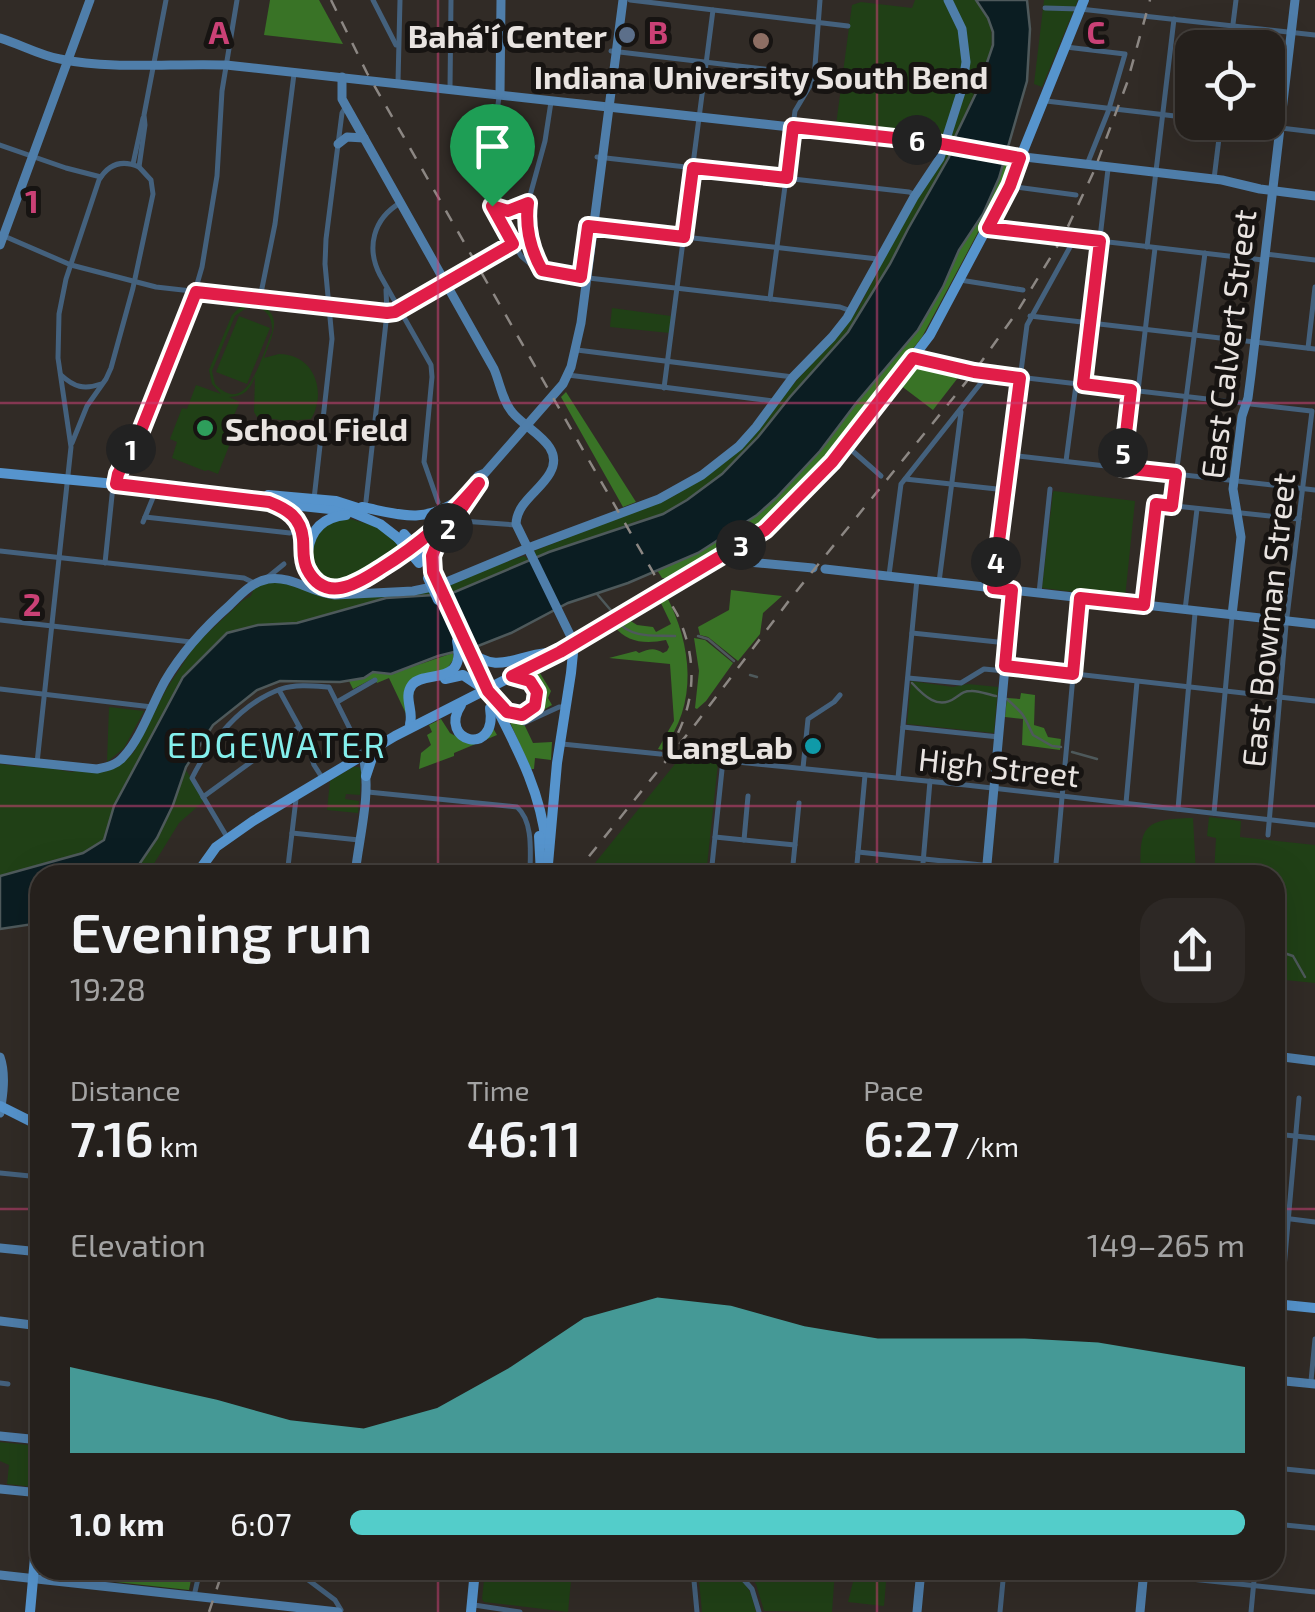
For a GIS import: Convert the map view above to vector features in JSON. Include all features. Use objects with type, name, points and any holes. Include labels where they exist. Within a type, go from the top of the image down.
[{"type":"main road","points":[[202,865],[227,838],[323,779],[395,736],[578,641],[765,530],[778,518],[846,446],[930,335],[1010,186],[1082,4]]},
{"type":"main road","points":[[0,473],[314,503],[370,518],[401,536]]},
{"type":"main road","points":[[269,502],[288,510],[299,523],[303,556],[312,576],[325,586],[350,588],[418,544],[445,521],[482,478]]},
{"type":"main road","points":[[410,724],[413,715],[408,695],[412,685],[451,670],[458,658],[457,641],[432,575],[432,556],[482,478]]},
{"type":"main road","points":[[198,492],[269,502],[354,505],[419,516],[456,502]]},
{"type":"main road","points":[[370,518],[342,515],[319,525],[308,549],[309,561],[318,576],[339,584],[356,580],[415,541],[456,502]]},
{"type":"main road","points":[[354,505],[382,518],[432,575],[485,692],[527,769],[540,806],[545,865]]},
{"type":"main road","points":[[716,559],[738,562]]},
{"type":"main road","points":[[457,641],[472,659],[492,664],[547,653]]},
{"type":"main road","points":[[395,736],[410,724],[578,641]]},
{"type":"main road","points":[[546,865],[559,743],[578,641]]},
{"type":"main road","points":[[437,710],[423,711],[415,706],[415,687],[463,675],[507,712],[526,714],[535,706],[538,696],[525,678],[512,676]]},
{"type":"main road","points":[[465,700],[454,720],[456,730],[465,738],[478,739],[488,731],[492,720],[485,692]]},
{"type":"main road","points":[[366,773],[375,748]]},
{"type":"main road","points":[[350,763],[360,764],[366,773]]},
{"type":"main road","points":[[0,1109],[30,1122]]},
{"type":"main road","points":[[1285,1305],[1315,1308]]},
{"type":"main road","points":[[29,1610],[32,1580]]},
{"type":"main road","points":[[472,1610],[474,1580]]},
{"type":"street","points":[[90,0],[1,239],[71,265],[134,282],[387,313],[400,310],[513,244]]},
{"type":"street","points":[[136,165],[166,0]]},
{"type":"street","points":[[105,563],[118,474],[142,428],[196,292],[210,229],[220,107],[237,0]]},
{"type":"street","points":[[373,0],[398,48]]},
{"type":"street","points":[[398,82],[400,0]]},
{"type":"street","points":[[450,0],[450,88]]},
{"type":"street","points":[[501,0],[500,94],[484,173],[485,187],[526,262],[542,270],[584,277],[852,311]]},
{"type":"street","points":[[456,502],[478,476],[482,478],[568,375],[580,323],[606,106],[624,0],[848,26]]},
{"type":"street","points":[[770,299],[796,108],[814,75],[820,0]]},
{"type":"street","points":[[0,551],[261,582],[287,580],[330,595],[421,590],[529,551],[689,483],[739,446],[793,377],[836,333],[940,158],[965,76],[964,36],[948,0]]},
{"type":"street","points":[[1232,30],[1236,0]]},
{"type":"street","name":"East Calvert Street","points":[[1285,84],[1295,0]]},
{"type":"street","points":[[1045,8],[1082,4],[1315,35]]},
{"type":"street","points":[[664,388],[714,10]]},
{"type":"street","points":[[1122,468],[1145,330],[1156,173],[1174,18]]},
{"type":"street","points":[[0,38],[68,60],[226,65],[398,82],[936,143],[1020,158],[1214,179],[1315,196]]},
{"type":"street","points":[[1064,46],[1124,54],[1087,165]]},
{"type":"street","points":[[614,51],[814,75]]},
{"type":"street","points":[[260,298],[273,238],[294,72]]},
{"type":"street","points":[[344,78],[340,94],[494,369],[508,406],[553,454],[553,465],[518,513],[516,525],[562,618],[578,641]]},
{"type":"street","points":[[542,270],[530,245],[527,221],[551,100]]},
{"type":"street","points":[[1043,101],[1175,116]]},
{"type":"street","points":[[314,503],[332,339],[326,239],[346,106]]},
{"type":"street","points":[[1285,129],[1315,132]]},
{"type":"street","points":[[338,144],[347,137],[364,138]]},
{"type":"street","points":[[1214,179],[1219,140]]},
{"type":"street","name":"East Calvert Street","points":[[1214,813],[1241,537],[1233,499],[1234,481],[1278,140]]},
{"type":"street","points":[[0,146],[101,176]]},
{"type":"street","points":[[600,157],[916,194]]},
{"type":"street","points":[[37,763],[70,447],[59,373],[59,314],[101,176],[115,164],[136,165],[151,180],[154,194],[134,282],[111,368],[83,414],[70,447]]},
{"type":"street","points":[[1066,461],[1090,323],[1108,167]]},
{"type":"street","points":[[1010,186],[1076,194]]},
{"type":"street","points":[[402,202],[382,219],[372,241],[373,259],[432,369],[424,462],[438,502]]},
{"type":"street","points":[[492,206],[508,211],[528,203]]},
{"type":"street","points":[[590,226],[880,259]]},
{"type":"street","points":[[988,228],[1205,253],[1315,260]]},
{"type":"street","points":[[993,588],[1026,325],[1075,238]]},
{"type":"street","points":[[1172,506],[1205,253]]},
{"type":"street","points":[[960,280],[1022,290]]},
{"type":"street","points":[[366,501],[387,313],[386,286]]},
{"type":"street","points":[[1030,316],[1311,348],[1315,287]]},
{"type":"street","points":[[574,350],[793,377]]},
{"type":"street","points":[[913,358],[988,374],[1314,411]]},
{"type":"street","points":[[59,373],[82,388],[103,384]]},
{"type":"street","points":[[889,576],[905,479],[988,374]]},
{"type":"street","points":[[568,375],[775,402]]},
{"type":"street","points":[[939,582],[961,408]]},
{"type":"street","name":"East Bowman Street","points":[[1268,835],[1287,621],[1314,411]]},
{"type":"street","points":[[846,446],[881,476]]},
{"type":"street","points":[[1010,455],[1315,490]]},
{"type":"street","points":[[905,479],[1006,490]]},
{"type":"street","points":[[157,488],[144,519],[290,533]]},
{"type":"street","points":[[1039,593],[1050,490]]},
{"type":"street","points":[[1144,605],[1156,504],[1299,519]]},
{"type":"street","points":[[1178,809],[1197,509]]},
{"type":"street","points":[[462,521],[516,525]]},
{"type":"street","points":[[732,550],[738,562],[813,568]]},
{"type":"street","points":[[732,550],[740,557],[760,562]]},
{"type":"street","points":[[0,759],[97,769],[120,760],[192,642],[232,602],[284,564]]},
{"type":"street","points":[[825,570],[1315,624]]},
{"type":"street","points":[[898,778],[916,579]]},
{"type":"street","points":[[986,865],[1012,590]]},
{"type":"street","points":[[1056,865],[1080,598]]},
{"type":"street","points":[[0,620],[192,642]]},
{"type":"street","points":[[912,633],[1007,644]]},
{"type":"street","points":[[908,678],[958,683],[984,669],[1005,668],[1315,701]]},
{"type":"street","points":[[337,702],[374,680]]},
{"type":"street","points":[[1126,803],[1138,681]]},
{"type":"street","points":[[227,838],[192,778],[208,749],[260,700],[279,690],[302,686],[329,688],[363,755],[366,773],[356,865]]},
{"type":"street","points":[[0,689],[152,707]]},
{"type":"street","points":[[279,690],[323,779]]},
{"type":"street","points":[[803,768],[808,720],[840,695]]},
{"type":"street","points":[[524,724],[566,707]]},
{"type":"street","points":[[204,798],[299,726]]},
{"type":"street","points":[[903,727],[998,737]]},
{"type":"street","points":[[559,743],[660,754]]},
{"type":"street","name":"High Street","points":[[678,756],[1315,824]]},
{"type":"street","points":[[712,865],[723,760]]},
{"type":"street","points":[[857,865],[865,775]]},
{"type":"street","points":[[923,865],[930,781]]},
{"type":"street","points":[[366,792],[522,810],[530,865]]},
{"type":"street","points":[[288,865],[296,796]]},
{"type":"street","points":[[744,840],[748,796]]},
{"type":"street","points":[[793,865],[799,803]]},
{"type":"street","points":[[292,833],[358,840]]},
{"type":"street","points":[[715,837],[794,845]]},
{"type":"street","points":[[858,852],[960,865]]},
{"type":"street","points":[[0,1057],[0,1109]]},
{"type":"street","points":[[1285,1057],[1315,1061]]},
{"type":"street","points":[[1285,1244],[1299,1098]]},
{"type":"street","points":[[1285,1135],[1315,1138]]},
{"type":"street","points":[[0,1173],[30,1176]]},
{"type":"street","points":[[1285,1219],[1315,1222]]},
{"type":"street","points":[[0,1248],[30,1251]]},
{"type":"street","points":[[0,1322],[30,1325]]},
{"type":"street","points":[[1285,1381],[1313,1384],[1315,1340]]},
{"type":"street","points":[[0,1383],[8,1384]]},
{"type":"street","points":[[0,1436],[30,1439]]},
{"type":"street","points":[[1285,1469],[1315,1472]]},
{"type":"street","points":[[0,1488],[30,1492]]},
{"type":"street","points":[[1285,1525],[1315,1528]]},
{"type":"street","points":[[0,1575],[30,1578]]},
{"type":"street","points":[[50,1580],[340,1612],[335,1600],[308,1580]]},
{"type":"street","points":[[194,1596],[198,1580]]},
{"type":"street","points":[[693,1580],[697,1612]]},
{"type":"street","points":[[744,1580],[752,1589],[758,1612]]},
{"type":"street","points":[[917,1612],[920,1580]]},
{"type":"street","points":[[1000,1612],[1003,1580]]},
{"type":"street","points":[[1140,1612],[1143,1580]]},
{"type":"street","points":[[1207,1580],[1315,1592]]},
{"type":"street","points":[[1250,1612],[1254,1580]]},
{"type":"street","points":[[472,1610],[520,1612]]},
{"type":"green space","points":[[270,0],[319,0],[343,44],[264,35]]},
{"type":"green space","points":[[915,0],[976,0],[990,27],[987,66],[955,137],[937,138],[933,131],[928,136],[836,125],[852,5],[861,2],[912,8]]},
{"type":"green space","points":[[1044,0],[1078,0],[1042,87],[1034,84]]},
{"type":"green space","points":[[946,150],[951,151],[949,157],[848,332],[722,474],[663,514],[537,557],[534,551],[674,496],[715,470],[858,309]]},
{"type":"green space","points":[[1004,160],[1010,167],[1000,191],[922,337],[825,460],[764,523],[672,578],[662,578],[657,570],[698,553],[757,515],[820,451],[918,330],[959,250],[983,214]]},
{"type":"green space","points":[[251,304],[269,311],[274,324],[270,341],[264,358],[279,354],[301,360],[314,377],[318,398],[311,419],[257,417],[255,377],[245,392],[229,397],[240,402],[234,415],[240,418],[218,474],[172,458],[177,442],[170,439],[196,385],[221,394],[212,384],[209,370],[232,315]],"holes":[[[249,306],[269,317],[272,332],[245,389],[227,393],[215,384],[212,371],[235,316]]]},
{"type":"green space","points":[[612,308],[671,316],[670,333],[610,327]]},
{"type":"green space","points":[[239,316],[270,328],[247,384],[216,372]]},
{"type":"green space","points":[[915,366],[960,375],[933,410],[900,385]]},
{"type":"green space","points":[[566,392],[636,502],[623,507],[561,397]]},
{"type":"green space","points":[[1054,491],[1135,501],[1125,598],[1042,588]]},
{"type":"green space","points":[[347,518],[375,526],[403,547],[362,574],[333,581],[317,570],[310,550],[325,524]]},
{"type":"green space","points":[[524,556],[530,561],[450,594],[386,598],[297,623],[258,625],[227,633],[183,677],[114,805],[104,840],[83,853],[0,876],[0,764],[28,764],[71,772],[124,762],[134,752],[167,688],[196,644],[251,596],[254,588],[281,581],[324,597],[409,594]]},
{"type":"green space","points":[[731,590],[782,596],[763,613],[760,634],[738,661],[700,635],[698,627],[729,610]]},
{"type":"green space","points":[[666,595],[682,634],[688,674],[682,713],[662,750],[658,749],[674,721],[670,664],[609,658],[636,651],[667,651],[666,640],[637,641],[614,626],[626,618],[637,625],[653,627],[656,632],[671,624],[659,599]]},
{"type":"green space","points":[[694,638],[705,640],[733,663],[697,709],[699,671]]},
{"type":"green space","points":[[453,653],[446,670],[416,677],[409,720],[389,678],[377,683],[374,678],[353,689],[349,681],[373,672],[391,674]]},
{"type":"green space","points":[[538,670],[551,691],[548,698],[552,705],[524,724],[533,743],[552,742],[551,760],[535,758],[531,769],[508,718],[523,718],[539,691],[533,672]]},
{"type":"green space","points":[[911,681],[953,687],[998,687],[994,733],[907,724]]},
{"type":"green space","points":[[1021,693],[1035,695],[1034,725],[1044,728],[1048,737],[1061,739],[1060,750],[1022,745],[1023,719],[1005,717],[1007,698],[1020,699]]},
{"type":"green space","points":[[109,707],[144,711],[124,748],[107,762]]},
{"type":"green space","points":[[441,719],[450,733],[466,742],[493,728],[497,735],[419,769],[421,753],[431,745],[429,725]]},
{"type":"green space","points":[[679,759],[718,763],[707,865],[593,865]]},
{"type":"green space","points":[[184,767],[205,800],[179,823],[153,865],[135,865]]},
{"type":"green space","points":[[353,767],[361,770],[360,795],[346,794],[345,799],[359,801],[358,813],[327,810],[330,781]]},
{"type":"green space","points":[[1209,817],[1241,821],[1240,837],[1315,845],[1315,983],[1285,980],[1285,865],[1215,865],[1216,838],[1207,836]]},
{"type":"green space","points":[[1193,818],[1196,865],[1141,865],[1143,835],[1164,820]]},
{"type":"green space","points":[[0,1442],[30,1445],[30,1487],[7,1484],[9,1465],[0,1461]]},
{"type":"green space","points":[[97,1580],[191,1580],[189,1590]]},
{"type":"green space","points":[[484,1580],[571,1580],[568,1612],[482,1599]]},
{"type":"green space","points":[[699,1580],[742,1580],[756,1612],[702,1612]]},
{"type":"green space","points":[[753,1580],[834,1580],[832,1612],[764,1611]]},
{"type":"green space","points":[[854,1580],[886,1580],[884,1606],[848,1602]]},
{"type":"shaded area","points":[[976,0],[1027,0],[1027,81],[999,178],[983,214],[959,250],[918,330],[820,451],[757,515],[698,553],[568,603],[478,646],[391,674],[373,672],[364,678],[340,682],[280,681],[257,690],[213,725],[186,767],[173,805],[139,865],[40,865],[83,853],[104,840],[114,806],[183,677],[227,633],[258,625],[297,623],[386,598],[450,594],[549,552],[663,514],[722,474],[848,332],[890,264],[949,157],[978,89],[993,45],[988,18]]},
{"type":"shaded area","points":[[30,868],[30,924],[0,929],[0,876]]},
{"type":"waterway","points":[[597,594],[614,614]]},
{"type":"waterway","points":[[617,621],[636,633],[675,636]]},
{"type":"waterway","points":[[698,636],[708,639],[734,661]]},
{"type":"waterway","points":[[750,675],[757,677]]},
{"type":"waterway","points":[[912,683],[926,697],[943,703],[968,691],[996,696]]},
{"type":"waterway","points":[[1007,699],[1023,715],[1033,735],[1061,747]]},
{"type":"waterway","points":[[1072,752],[1097,759]]},
{"type":"waterway","points":[[1285,953],[1293,956],[1305,977]]},
{"type":"tunnel","points":[[660,754],[678,756]]},
{"type":"railway","points":[[331,0],[367,73],[677,614],[688,645],[692,676],[688,706],[676,737]]},
{"type":"railway","points":[[582,865],[971,376],[1017,312],[1063,237],[1094,171],[1127,83],[1150,0]]},
{"type":"railway","points":[[209,1612],[220,1580]]},
{"type":"place","name":"Bahá'í Center","points":[[627,35]]},
{"type":"place","name":"Indiana University South Bend","points":[[761,41]]},
{"type":"place","name":"School Field","points":[[205,428]]},
{"type":"place","name":"LangLab","points":[[813,746]]},
{"type":"district","name":"EDGEWATER","points":[[277,744]]},
{"type":"route","points":[[793,127],[931,142],[1020,158],[988,228],[1100,241],[1083,384],[1131,390],[1122,468],[1176,474],[1172,506],[1156,504],[1144,605],[1080,598],[1073,674],[1005,666],[1012,590],[993,588],[1020,378],[913,358],[846,446],[765,530],[560,652],[512,676],[530,681],[537,692],[535,706],[522,715],[507,712],[488,691],[433,572],[436,546],[479,483],[418,544],[362,582],[340,589],[325,586],[308,571],[301,528],[293,514],[283,508],[269,502],[116,484],[196,292],[395,312],[513,244],[492,206],[508,211],[528,203],[530,245],[542,270],[581,277],[588,226],[684,237],[693,168],[787,178],[793,127]]}]
